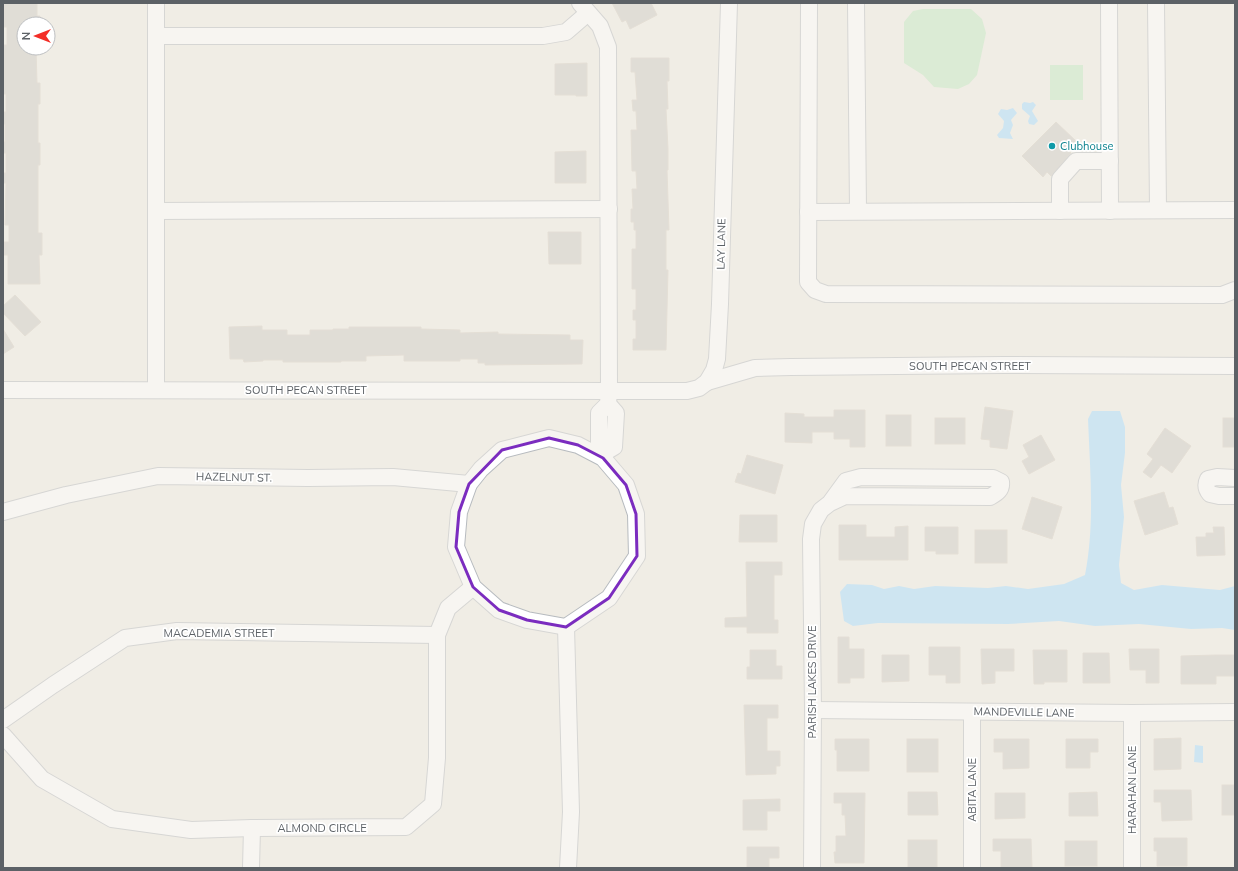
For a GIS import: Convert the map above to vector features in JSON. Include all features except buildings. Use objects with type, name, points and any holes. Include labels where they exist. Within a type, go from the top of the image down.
[{"type":"street","points":[[156,3],[156,390]]},
{"type":"street","name":"LAY LANE","points":[[708,382],[714,370],[717,359],[729,3]]},
{"type":"street","points":[[809,3],[808,282],[815,290],[826,294],[1222,295],[1235,290]]},
{"type":"street","points":[[856,3],[858,211]]},
{"type":"street","points":[[1109,3],[1110,211]]},
{"type":"street","points":[[1156,3],[1158,210]]},
{"type":"street","points":[[157,36],[542,36],[566,32],[584,8],[600,26],[608,47],[608,397],[599,413],[599,448],[626,485],[636,514],[637,556],[609,598],[566,626],[527,620],[499,610],[473,588],[456,547],[459,512],[469,484],[481,469],[502,450],[549,438],[578,445],[603,455]]},
{"type":"street","points":[[1060,211],[1060,179],[1076,162],[1110,161]]},
{"type":"street","points":[[156,211],[609,209]]},
{"type":"street","points":[[808,212],[1235,210]]},
{"type":"street","name":"SOUTH PECAN STREET","points":[[708,382],[755,368],[1003,365],[1235,366]]},
{"type":"street","points":[[608,397],[687,391],[699,388],[708,382]]},
{"type":"street","name":"SOUTH PECAN STREET","points":[[3,390],[156,390],[608,397]]},
{"type":"street","name":"HAZELNUT ST.","points":[[3,512],[66,495],[158,476],[308,478],[392,477],[469,484]]},
{"type":"street","name":"PARISH LAKES DRIVE","points":[[812,868],[813,710],[811,539],[813,524],[821,510],[830,503],[845,496],[990,497],[998,492],[1001,487],[1001,482],[993,478],[861,477],[846,481],[830,503]]},
{"type":"street","points":[[1235,478],[1217,477],[1208,479],[1206,484],[1210,494],[1219,496],[1235,496]]},
{"type":"street","name":"ALMOND CIRCLE","points":[[3,735],[42,779],[112,819],[191,830],[406,827],[433,804],[437,758],[437,635],[448,608],[473,588]]},
{"type":"street","points":[[566,626],[571,812],[568,868]]},
{"type":"street","name":"MACADEMIA STREET","points":[[3,720],[125,638],[177,631],[437,635]]},
{"type":"street","name":"MANDEVILLE LANE","points":[[813,710],[1132,713],[1235,712]]},
{"type":"street","name":"ABITA LANE","points":[[972,712],[972,868]]},
{"type":"street","name":"HARAHAN LANE","points":[[1132,713],[1132,868]]},
{"type":"street","points":[[251,868],[252,828]]},
{"type":"highlighted area","points":[[549,438],[578,445],[603,458],[626,485],[636,514],[637,556],[609,598],[566,627],[527,620],[499,610],[473,587],[456,547],[459,512],[469,484],[502,450]]},
{"type":"green space","points":[[923,9],[971,9],[982,19],[986,33],[977,75],[969,84],[958,89],[934,87],[923,75],[904,63],[904,22],[913,11]]},
{"type":"green space","points":[[1050,65],[1083,65],[1083,100],[1050,100]]},
{"type":"water","points":[[1024,102],[1033,102],[1036,105],[1032,111],[1038,121],[1034,125],[1029,124],[1028,121],[1030,116],[1022,109],[1022,104]]},
{"type":"water","points":[[1013,108],[1017,113],[1011,120],[1013,125],[1010,133],[1013,139],[999,138],[997,135],[1003,128],[1004,121],[998,114],[1001,109],[1007,110]]},
{"type":"water","points":[[1092,411],[1120,411],[1125,427],[1125,453],[1121,485],[1124,517],[1119,565],[1121,583],[1134,590],[1162,585],[1220,590],[1235,586],[1235,630],[1222,628],[1191,629],[1139,624],[1095,626],[1059,621],[1008,624],[878,623],[853,626],[844,621],[840,592],[847,584],[872,585],[884,589],[899,586],[914,589],[935,586],[988,588],[1006,586],[1028,589],[1064,584],[1085,575],[1091,517],[1088,419]]},
{"type":"water","points":[[1195,745],[1203,746],[1203,763],[1194,762]]},
{"type":"place","name":"Clubhouse","points":[[1052,146]]}]
